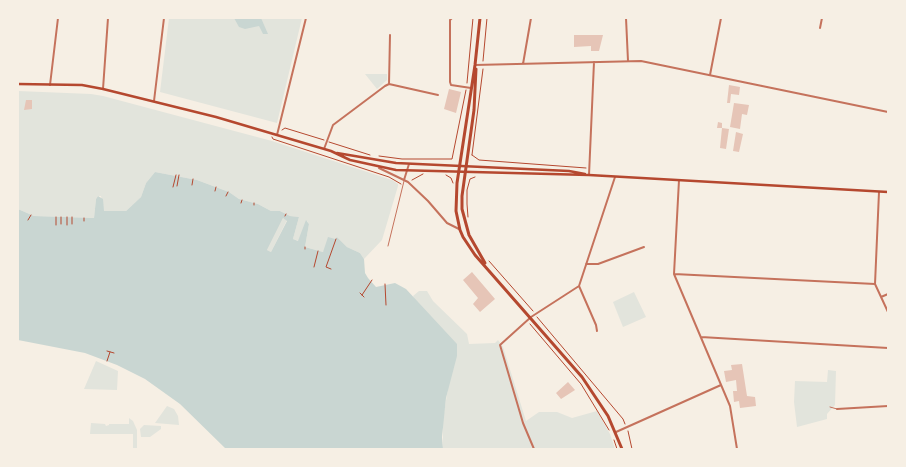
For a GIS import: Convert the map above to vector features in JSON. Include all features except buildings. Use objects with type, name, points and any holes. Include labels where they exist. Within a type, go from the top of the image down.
[{"type":"main road","points":[[480,18],[475,65],[458,173],[456,195],[460,230],[467,245],[531,317],[582,378],[598,400],[616,432],[622,449]]},
{"type":"main road","points":[[475,65],[474,110],[465,173],[462,209],[472,242],[488,268]]},
{"type":"main road","points":[[18,84],[82,85],[103,88],[277,134],[335,152],[378,161],[409,164],[569,171],[589,175]]},
{"type":"main road","points":[[335,152],[350,160],[379,168],[407,171],[589,175],[888,192]]},
{"type":"street","points":[[50,84],[58,18]]},
{"type":"street","points":[[103,88],[108,18]]},
{"type":"street","points":[[154,102],[164,18]]},
{"type":"street","points":[[277,134],[306,18]]},
{"type":"street","points":[[466,18],[451,19],[450,84],[471,88]]},
{"type":"street","points":[[523,64],[532,18]]},
{"type":"street","points":[[626,18],[628,61]]},
{"type":"street","points":[[710,75],[721,18]]},
{"type":"street","points":[[820,28],[822,18]]},
{"type":"street","points":[[389,84],[390,35]]},
{"type":"street","points":[[475,65],[642,61],[888,112]]},
{"type":"street","points":[[589,175],[594,62]]},
{"type":"street","points":[[324,149],[333,125],[389,84],[438,95]]},
{"type":"street","points":[[404,180],[409,164]]},
{"type":"street","points":[[379,168],[408,182],[428,201],[447,223],[460,230]]},
{"type":"street","points":[[534,449],[523,423],[500,345],[535,314],[579,286],[615,177]]},
{"type":"street","points":[[679,180],[674,274],[730,406],[737,449]]},
{"type":"street","points":[[879,192],[875,284],[888,312]]},
{"type":"street","points":[[586,264],[598,264],[644,247]]},
{"type":"street","points":[[674,274],[875,284]]},
{"type":"street","points":[[579,286],[596,325],[596,331]]},
{"type":"street","points":[[881,297],[888,294]]},
{"type":"street","points":[[701,337],[888,348]]},
{"type":"street","points":[[616,432],[721,386]]},
{"type":"street","points":[[837,409],[888,406]]},
{"type":"lane","points":[[388,246],[404,180]]},
{"type":"lane","points":[[830,407],[837,409]]},
{"type":"path","points":[[487,18],[472,155],[479,160],[569,165],[589,168]]},
{"type":"path","points":[[285,128],[373,155],[402,159],[446,160],[452,159],[454,155]]},
{"type":"path","points":[[273,139],[389,177],[403,185]]},
{"type":"path","points":[[411,181],[423,174]]},
{"type":"path","points":[[173,187],[176,175]]},
{"type":"path","points":[[446,175],[451,178],[453,182]]},
{"type":"path","points":[[177,186],[179,176]]},
{"type":"path","points":[[469,222],[467,190],[470,179],[475,177]]},
{"type":"path","points":[[192,185],[193,179]]},
{"type":"path","points":[[215,191],[216,187]]},
{"type":"path","points":[[226,196],[228,192]]},
{"type":"path","points":[[28,220],[31,215]]},
{"type":"path","points":[[56,217],[56,225]]},
{"type":"path","points":[[61,217],[61,224]]},
{"type":"path","points":[[67,217],[67,225]]},
{"type":"path","points":[[72,217],[72,224]]},
{"type":"path","points":[[331,269],[326,267],[336,239]]},
{"type":"path","points":[[314,267],[318,251]]},
{"type":"path","points":[[487,259],[623,419],[627,427],[632,449]]},
{"type":"path","points":[[362,295],[372,280]]},
{"type":"path","points":[[385,284],[386,305]]},
{"type":"path","points":[[360,293],[364,297]]},
{"type":"path","points":[[527,321],[580,384],[611,434]]},
{"type":"path","points":[[107,351],[114,353]]},
{"type":"path","points":[[107,361],[110,352]]},
{"type":"path","points":[[613,439],[617,449]]},
{"type":"shaded area","points":[[169,18],[302,18],[277,123],[160,92]]},
{"type":"shaded area","points":[[234,18],[261,18],[268,34],[263,34],[259,26],[245,29],[239,27]]},
{"type":"shaded area","points":[[365,74],[387,74],[387,80],[377,89]]},
{"type":"shaded area","points":[[18,91],[91,94],[103,96],[272,141],[392,180],[398,184],[398,186],[382,240],[364,259],[360,253],[347,247],[337,237],[323,252],[305,247],[309,224],[307,221],[299,241],[293,239],[299,217],[290,216],[280,211],[271,211],[258,204],[239,199],[229,192],[197,180],[155,172],[146,183],[141,197],[126,211],[103,211],[101,196],[98,196],[96,199],[94,218],[34,216],[18,209]]},
{"type":"shaded area","points":[[155,172],[197,180],[229,192],[239,199],[258,204],[271,211],[280,211],[290,216],[299,217],[293,239],[298,241],[306,220],[309,224],[305,247],[323,252],[328,237],[335,239],[337,237],[347,247],[360,253],[364,259],[365,273],[376,287],[395,283],[406,289],[457,344],[457,356],[446,398],[442,437],[443,449],[226,449],[180,404],[145,379],[117,365],[85,353],[18,340],[18,209],[34,216],[94,218],[96,199],[98,196],[103,199],[104,211],[126,211],[141,197],[146,183]],"holes":[[[283,218],[287,221],[271,252],[267,250]]]},
{"type":"shaded area","points":[[283,218],[287,220],[271,252],[267,250]]},
{"type":"shaded area","points":[[419,291],[427,291],[433,301],[467,334],[469,344],[495,343],[498,340],[503,347],[526,421],[539,412],[557,412],[572,418],[597,411],[610,434],[615,449],[443,449],[443,419],[449,382],[413,296]]},
{"type":"shaded area","points":[[634,292],[646,317],[623,327],[613,302]]},
{"type":"shaded area","points":[[96,361],[118,371],[117,390],[84,389]]},
{"type":"shaded area","points":[[828,370],[836,371],[835,405],[827,414],[827,419],[797,427],[794,402],[795,381],[827,382]]},
{"type":"shaded area","points":[[167,406],[174,409],[178,416],[179,425],[155,423]]},
{"type":"shaded area","points":[[129,418],[133,421],[137,430],[137,449],[133,449],[133,434],[90,434],[91,423],[105,424],[106,426],[109,424],[129,424]]},
{"type":"shaded area","points":[[144,425],[161,426],[161,429],[150,437],[141,437],[140,429]]}]
